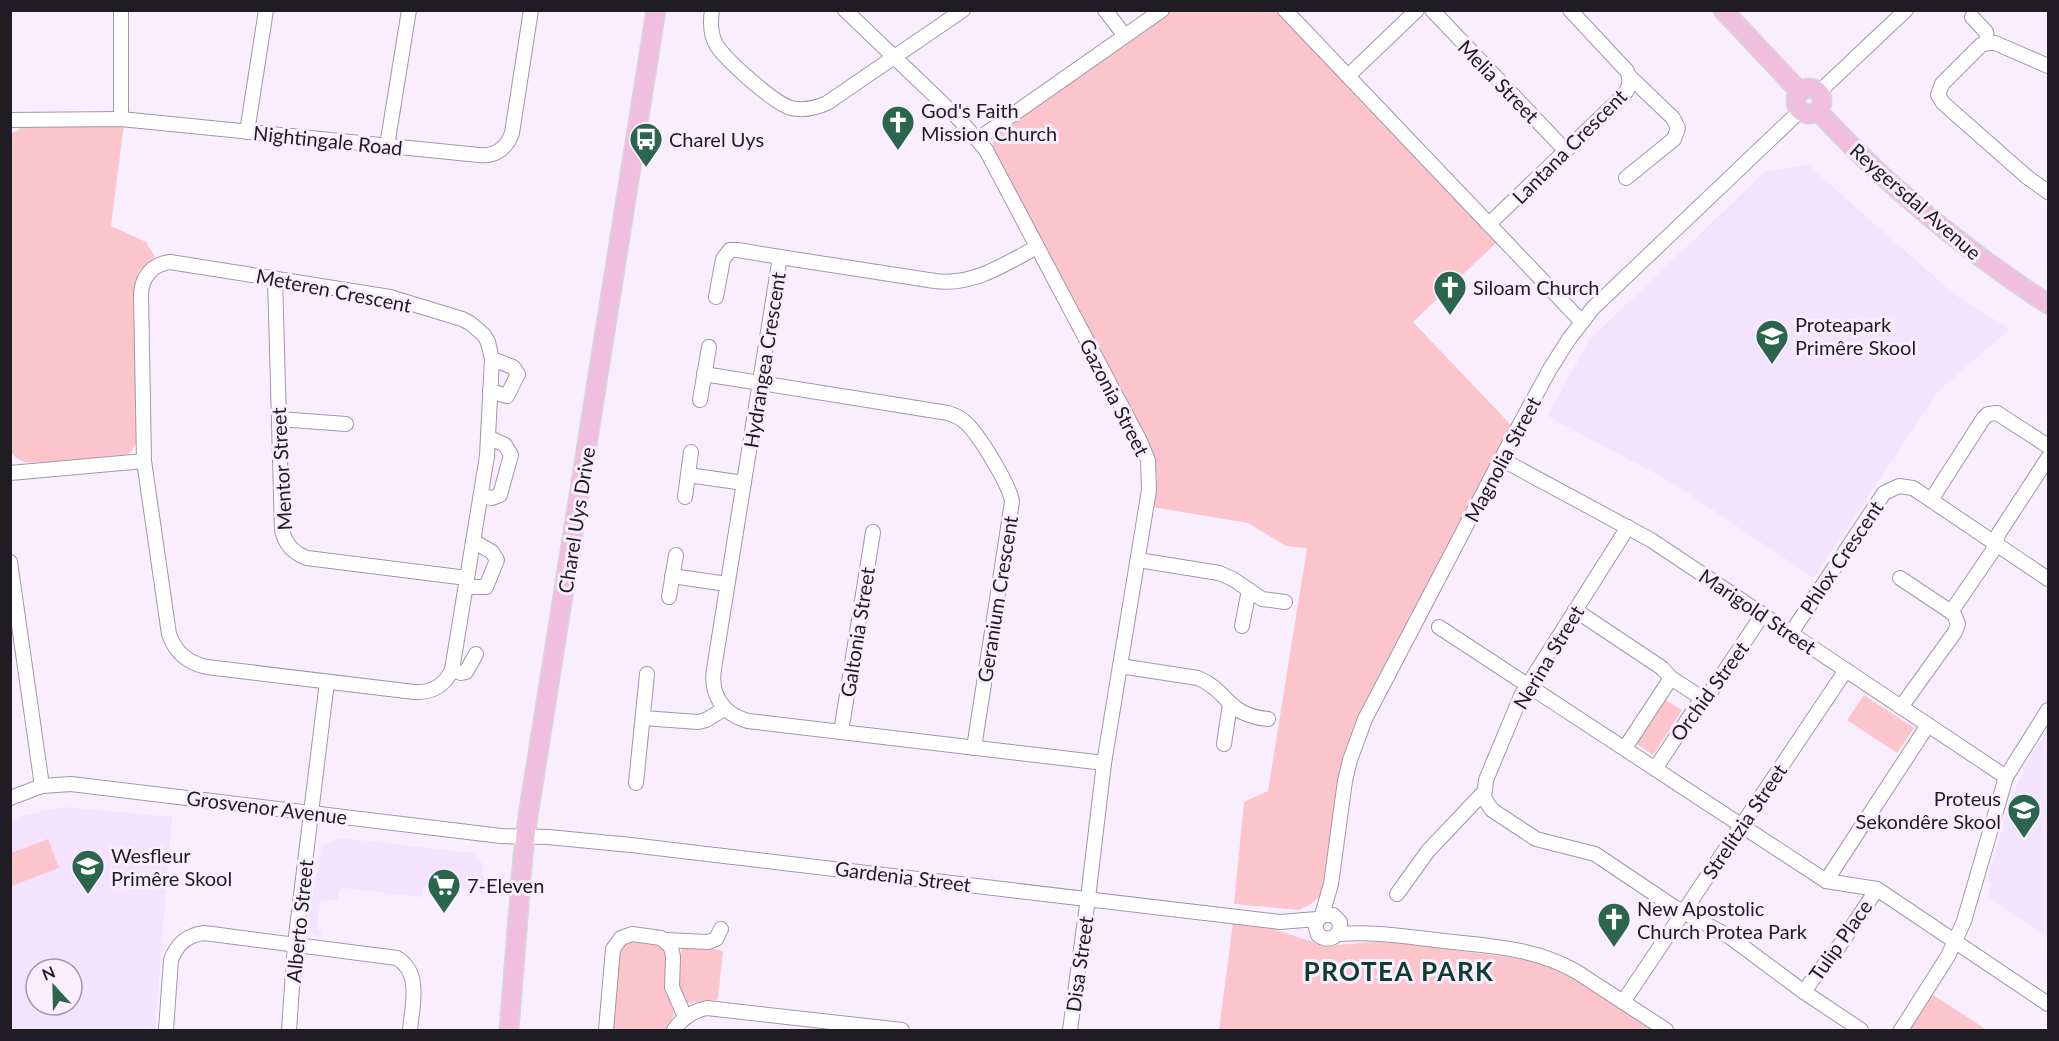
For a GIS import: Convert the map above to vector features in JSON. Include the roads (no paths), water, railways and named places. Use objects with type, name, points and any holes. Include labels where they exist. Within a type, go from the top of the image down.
[{"type":"main road","name":"Charel Uys Drive","points":[[509,1030],[523,855],[656,10]]},
{"type":"main road","points":[[1723,10],[1800,92]]},
{"type":"main road","points":[[1808,88],[1819,92],[1822,104],[1809,111],[1796,99],[1800,92],[1808,88]]},
{"type":"main road","name":"Reygersdal Avenue","points":[[1809,111],[1935,223],[1990,266],[2049,304]]},
{"type":"street","points":[[121,10],[121,119]]},
{"type":"street","points":[[247,132],[266,10]]},
{"type":"street","points":[[387,146],[409,10]]},
{"type":"street","name":"Nightingale Road","points":[[10,120],[121,119],[485,156],[501,150],[512,133],[531,10]]},
{"type":"street","points":[[712,10],[712,32],[722,52],[773,99],[790,107],[806,109],[827,103],[896,58],[963,10]]},
{"type":"street","name":"Gazonia Street","points":[[845,10],[978,139],[986,150],[1144,450],[1150,480],[1104,763],[1088,898]]},
{"type":"street","points":[[1105,10],[1125,36]]},
{"type":"street","points":[[978,139],[1162,10]]},
{"type":"street","points":[[1285,10],[1582,322]]},
{"type":"street","points":[[1348,76],[1417,10]]},
{"type":"street","name":"Melia Street","points":[[1432,10],[1566,151]]},
{"type":"street","name":"Lantana Crescent","points":[[1489,224],[1624,95],[1629,86],[1629,76],[1624,67],[1570,10]]},
{"type":"street","points":[[1819,92],[1906,10]]},
{"type":"street","points":[[1972,17],[1986,32],[1988,43]]},
{"type":"street","points":[[2049,66],[1995,43],[1988,43],[1981,45],[1942,84],[1938,91],[1940,100],[2027,177],[2049,192]]},
{"type":"street","points":[[1626,178],[1674,139],[1677,128],[1673,118],[1629,76]]},
{"type":"street","name":"Magnolia Street","points":[[1320,917],[1331,884],[1345,781],[1361,729],[1409,632],[1559,354],[1593,309],[1809,111]]},
{"type":"street","name":"Hydrangea Crescent","points":[[724,709],[715,694],[712,678],[780,256],[935,281],[954,282],[982,275],[1037,247]]},
{"type":"street","points":[[716,297],[723,259],[730,250],[780,256]]},
{"type":"street","name":"Meteren Crescent","points":[[171,262],[274,278],[390,297],[462,319],[484,335],[488,342],[492,359],[487,456],[452,670],[440,685],[429,691],[327,682],[199,666],[179,652],[169,634],[144,462],[141,286],[148,273],[158,265],[171,262]]},
{"type":"street","name":"Mentor Street","points":[[274,278],[282,530],[286,542],[294,552],[307,558],[466,582]]},
{"type":"street","points":[[700,400],[708,347]]},
{"type":"street","points":[[490,391],[507,396],[518,374],[513,367],[492,359]]},
{"type":"street","name":"Geranium Crescent","points":[[704,374],[941,411],[955,415],[970,428],[1005,480],[1011,494],[1011,510],[974,748]]},
{"type":"street","points":[[1931,500],[1988,414],[1997,413],[2049,446]]},
{"type":"street","points":[[279,419],[346,424]]},
{"type":"street","points":[[481,496],[492,498],[500,495],[511,455],[505,445],[488,437]]},
{"type":"street","points":[[684,497],[691,452]]},
{"type":"street","points":[[1951,612],[1992,552],[2000,533],[2049,458]]},
{"type":"street","name":"Marigold Street","points":[[1501,459],[1651,540],[2006,777]]},
{"type":"street","points":[[10,473],[144,462]]},
{"type":"street","points":[[688,475],[744,483]]},
{"type":"street","name":"Phlox Crescent","points":[[1791,633],[1884,493],[1894,487],[1913,488],[2049,579]]},
{"type":"street","name":"Nerina Street","points":[[1397,894],[1428,851],[1483,793],[1486,780],[1527,684],[1628,527]]},
{"type":"street","name":"Galtonia Street","points":[[841,732],[873,532]]},
{"type":"street","points":[[466,582],[486,587],[497,560],[492,552],[473,541]]},
{"type":"street","points":[[669,597],[676,555]]},
{"type":"street","points":[[1138,560],[1219,573],[1233,579],[1263,599],[1285,602]]},
{"type":"street","points":[[10,562],[42,786]]},
{"type":"street","points":[[672,576],[727,584]]},
{"type":"street","points":[[1900,578],[1951,612],[1958,620],[1958,629],[1901,707]]},
{"type":"street","points":[[1242,626],[1248,590]]},
{"type":"street","points":[[1575,610],[1662,668],[1671,678],[1702,698]]},
{"type":"street","name":"Orchid Street","points":[[1655,769],[1702,698],[1710,693],[1762,614]]},
{"type":"street","points":[[1439,627],[1826,881],[1877,889],[2049,1004]]},
{"type":"street","points":[[452,670],[466,672],[476,654]]},
{"type":"street","points":[[1120,666],[1198,678],[1209,684],[1230,704],[1246,715],[1268,719]]},
{"type":"street","name":"Strelitzia Street","points":[[1623,1002],[1846,670]]},
{"type":"street","points":[[636,783],[647,674]]},
{"type":"street","name":"Orchid Street","points":[[1624,748],[1671,678]]},
{"type":"street","points":[[311,813],[327,682]]},
{"type":"street","points":[[1224,744],[1230,704]]},
{"type":"street","points":[[643,718],[698,722],[724,709],[731,715],[748,721],[1104,763]]},
{"type":"street","points":[[1901,1030],[1955,941],[1964,921],[2006,777],[2049,710]]},
{"type":"street","points":[[1826,881],[1928,725]]},
{"type":"street","name":"Grosvenor Avenue","points":[[10,798],[42,786],[78,784],[501,836],[526,836]]},
{"type":"street","points":[[1483,793],[1487,805],[1492,810],[1536,839],[1595,854],[1684,912],[1730,937],[1804,992],[1861,1030]]},
{"type":"street","name":"Alberto Street","points":[[288,1030],[295,944],[311,813]]},
{"type":"street","name":"Gardenia Street","points":[[526,836],[631,845],[1088,898],[1280,922],[1318,935]]},
{"type":"street","name":"Magnolia Street","points":[[1331,884],[1339,925]]},
{"type":"street","name":"Tulip Place","points":[[1804,992],[1834,954],[1877,889]]},
{"type":"street","name":"Disa Street","points":[[1070,1030],[1088,898]]},
{"type":"street","points":[[1339,925],[1328,939],[1318,935],[1315,924],[1320,917],[1327,914],[1339,925],[1367,932],[1533,953],[1563,964],[1666,1030]]},
{"type":"street","name":"Gardenia Street","points":[[1280,922],[1320,917]]},
{"type":"street","points":[[606,1030],[612,953],[621,938],[632,934],[657,936],[665,940],[708,942],[716,939],[721,929]]},
{"type":"street","points":[[166,1030],[171,960],[183,941],[204,933],[391,956],[402,961],[411,972],[414,986],[410,1030]]},
{"type":"street","points":[[665,940],[673,952],[672,987],[685,1017]]},
{"type":"street","points":[[674,1030],[685,1017],[707,1008],[799,1025],[902,1030]]},
{"type":"place","name":"God's Faith Mission Church","points":[[898,151]]},
{"type":"place","name":"Charel Uys","points":[[646,168]]},
{"type":"place","name":"Siloam Church","points":[[1450,316]]},
{"type":"place","name":"Proteapark Primêre Skool","points":[[1772,365]]},
{"type":"place","name":"Proteus Sekondêre Skool","points":[[2024,839]]},
{"type":"place","name":"Wesfleur Primêre Skool","points":[[88,895]]},
{"type":"place","name":"7-Eleven","points":[[444,914]]},
{"type":"place","name":"New Apostolic Church Protea Park","points":[[1614,948]]},
{"type":"district","name":"PROTEA PARK","points":[[1399,971]]}]
